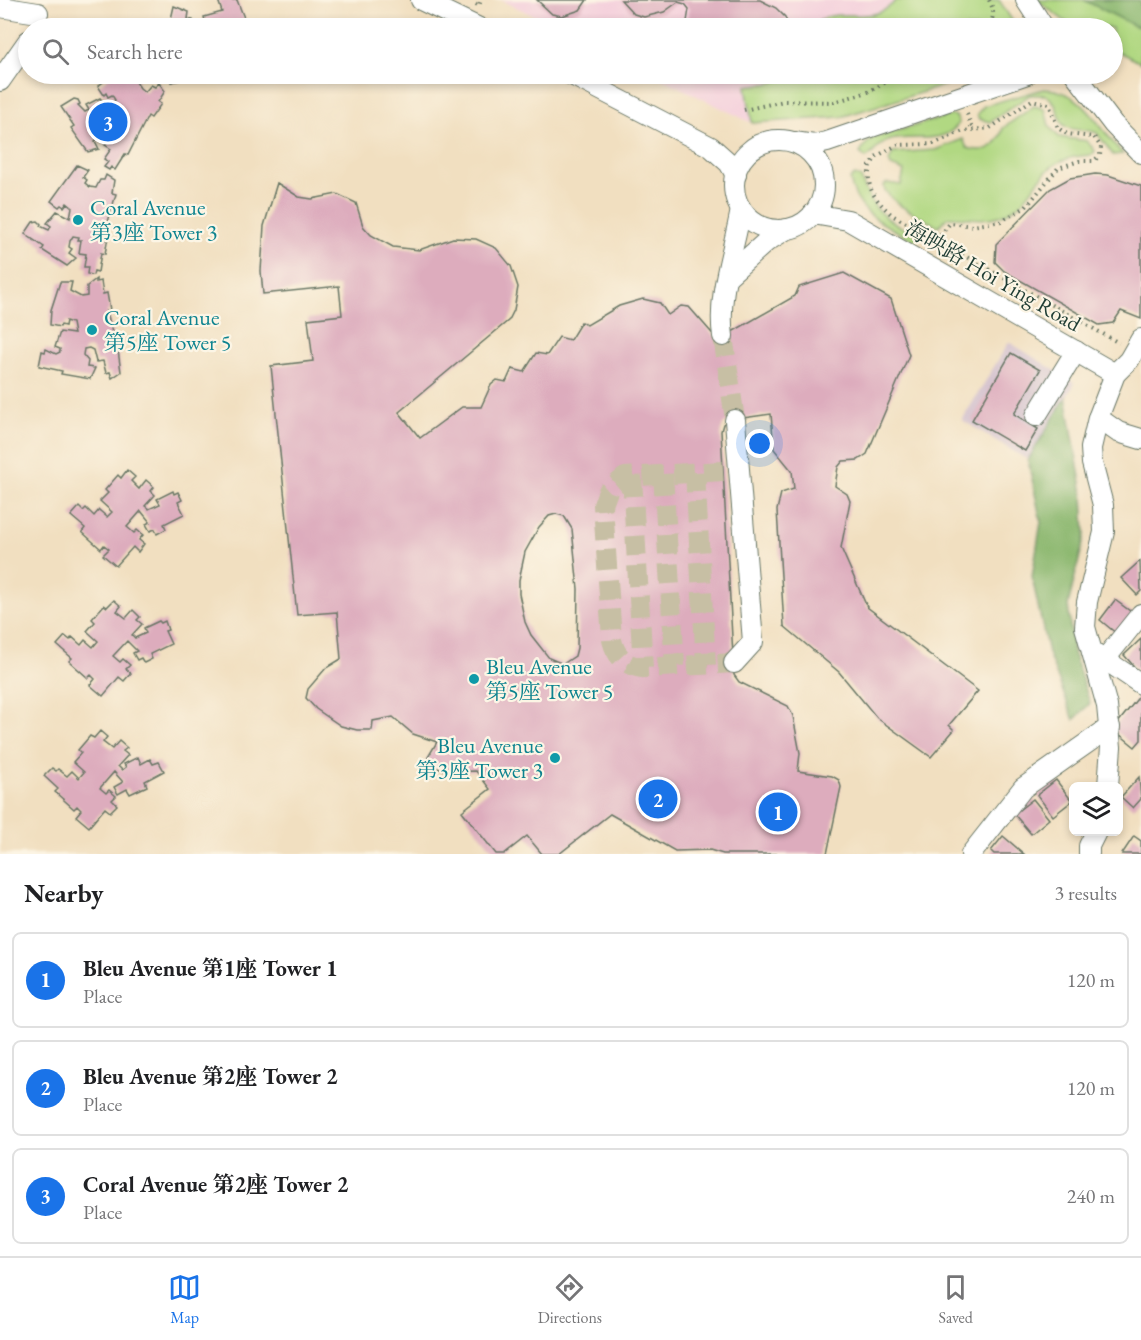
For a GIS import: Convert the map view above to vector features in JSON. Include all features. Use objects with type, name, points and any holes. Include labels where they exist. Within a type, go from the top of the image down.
[{"type":"street","points":[[422,0],[459,18]]},
{"type":"street","points":[[1026,0],[1038,18]]},
{"type":"street","points":[[0,7],[38,14]]},
{"type":"street","points":[[0,81],[18,55]]},
{"type":"street","points":[[589,84],[711,147],[729,163],[736,175]]},
{"type":"street","points":[[723,336],[722,294],[728,276],[741,209],[735,189],[736,175],[741,162],[753,148],[766,142],[789,141],[813,145],[827,142],[998,84]]},
{"type":"street","points":[[1083,84],[1113,124],[1141,153]]},
{"type":"street","points":[[789,141],[809,151],[818,162]]},
{"type":"street","points":[[818,162],[822,147],[827,142]]},
{"type":"street","points":[[711,147],[753,148]]},
{"type":"street","name":"海映路 Hoi Ying Road","points":[[818,162],[824,185],[848,220]]},
{"type":"street","points":[[728,276],[766,242],[787,229],[802,224],[813,214],[821,200],[824,185]]},
{"type":"street","points":[[741,209],[761,226],[787,229]]},
{"type":"street","name":"海映路 Hoi Ying Road","points":[[813,214],[848,220],[1115,374]]},
{"type":"street","points":[[1108,782],[1110,727],[1098,655],[1085,627],[1085,614],[1104,532],[1102,505],[1090,448],[1098,418],[1115,374],[1138,345]]},
{"type":"street","points":[[1036,416],[1076,351]]},
{"type":"street","points":[[1098,418],[1118,432],[1141,439]]},
{"type":"street","points":[[734,663],[753,642],[731,470],[735,420]]},
{"type":"street","points":[[1098,655],[1141,614]]},
{"type":"street","points":[[1098,655],[1141,684]]},
{"type":"street","points":[[971,854],[1023,788],[1110,727]]},
{"type":"path","points":[[479,6],[481,0]]},
{"type":"path","points":[[989,0],[994,9],[993,18]]},
{"type":"path","points":[[744,110],[777,102],[834,102],[868,92],[882,84]]},
{"type":"path","points":[[937,240],[950,224],[988,225],[1014,215],[1026,207],[1058,168],[1068,163],[1098,159],[1101,152],[1098,142],[1088,135],[1062,132],[1055,124],[1049,104],[1038,100],[1027,103],[990,128],[963,131],[933,144],[897,145],[886,149],[870,166],[870,188],[875,199],[892,215],[937,240],[1138,345]]},
{"type":"shaded area","points":[[501,0],[999,0],[1011,18],[539,18]]},
{"type":"shaded area","points":[[672,84],[949,84],[841,117],[752,123]]},
{"type":"shaded area","points":[[1009,342],[1075,383],[1028,460],[962,420]]},
{"type":"green space","points":[[896,0],[999,0],[1011,18],[826,18],[875,14],[886,9]]},
{"type":"green space","points":[[1037,0],[1141,0],[1141,63],[1123,54],[1123,18],[1061,18]]},
{"type":"green space","points":[[1084,0],[1141,0],[1141,27]]},
{"type":"green space","points":[[763,84],[949,84],[841,117],[752,123],[746,86]]},
{"type":"green space","points":[[1043,89],[1057,90],[1079,102],[1089,111],[1123,154],[1113,155],[1097,133],[1072,129],[1062,124],[1057,108],[1046,95],[1030,95],[990,122],[979,119],[977,114],[984,106]]},
{"type":"green space","points":[[1034,106],[1045,109],[1049,126],[1059,137],[1087,141],[1095,151],[1092,155],[1072,157],[1057,163],[1047,171],[1014,209],[992,218],[948,217],[938,227],[899,205],[885,191],[884,185],[887,183],[901,185],[904,171],[891,166],[889,161],[893,153],[935,150],[963,139],[967,148],[985,149],[998,140],[1003,128]]},
{"type":"green space","points":[[952,115],[956,116],[959,123],[944,135],[888,141],[881,144],[866,158],[860,153],[873,138]]},
{"type":"green space","points":[[855,175],[861,178],[875,207],[897,225],[918,236],[915,241],[883,224],[866,210],[853,191],[850,179]]},
{"type":"green space","points":[[1066,397],[1083,494],[1085,535],[1068,605],[1073,652],[1090,703],[1074,720],[1048,653],[1032,577],[1041,522],[1028,460]]},
{"type":"building","points":[[218,0],[237,0],[244,18],[204,18],[222,12]]},
{"type":"building","points":[[537,0],[587,0],[580,10],[562,16],[552,14]]},
{"type":"building","points":[[621,0],[760,0],[776,8],[785,18],[688,18],[689,9],[685,4],[678,2],[664,12],[644,17],[634,14]]},
{"type":"building","points":[[174,6],[189,12],[188,18],[171,18]]},
{"type":"building","points":[[101,84],[137,84],[145,92],[151,85],[155,87],[160,84],[165,91],[158,102],[161,104],[151,118],[148,116],[128,155],[125,154],[115,170],[111,167],[109,170],[104,167],[108,162],[104,159],[111,149],[105,145],[111,134],[110,130],[106,127],[100,131],[97,135],[99,138],[95,141],[99,149],[88,152],[71,128],[74,126],[61,107],[74,99],[78,100],[80,104],[78,105],[85,112],[89,110],[86,105],[100,98],[109,109],[115,100],[112,95],[108,97],[106,93],[104,95],[98,86]]},
{"type":"building","name":"Coral Avenue 第3座 Tower 3","points":[[77,165],[88,170],[83,177],[87,180],[85,183],[90,187],[96,188],[106,175],[114,180],[112,193],[116,194],[104,236],[108,237],[105,254],[101,253],[98,272],[94,271],[93,275],[87,274],[88,267],[84,267],[86,254],[79,253],[81,240],[78,240],[79,237],[73,236],[70,241],[69,247],[72,249],[69,253],[76,258],[67,266],[42,250],[44,247],[25,234],[33,222],[38,221],[40,226],[49,230],[51,226],[47,223],[57,211],[70,218],[72,207],[67,203],[64,207],[61,205],[59,207],[51,201]]},
{"type":"building","points":[[1095,174],[1108,175],[1141,186],[1141,319],[1121,311],[1113,323],[1099,325],[1004,271],[995,262],[996,244],[1050,189],[1070,178]]},
{"type":"building","points":[[277,183],[299,197],[312,199],[337,194],[356,203],[363,226],[371,235],[393,247],[419,250],[453,238],[476,239],[496,248],[511,266],[518,287],[514,310],[509,320],[399,412],[420,438],[462,407],[481,407],[491,385],[497,380],[506,382],[512,369],[524,372],[536,353],[547,355],[559,337],[570,340],[581,322],[587,325],[619,306],[643,299],[660,303],[668,315],[681,306],[689,307],[718,340],[795,296],[799,287],[844,273],[891,299],[909,355],[867,454],[858,460],[843,461],[838,467],[835,486],[847,494],[850,501],[841,548],[867,607],[978,691],[949,725],[954,730],[931,757],[877,718],[839,672],[784,626],[777,510],[781,493],[794,489],[792,471],[774,449],[771,414],[729,420],[723,424],[721,431],[734,675],[739,682],[788,706],[793,716],[800,753],[798,771],[832,776],[839,780],[841,787],[827,854],[723,854],[710,850],[675,851],[610,814],[559,854],[542,854],[527,836],[504,854],[496,854],[462,811],[490,789],[476,771],[450,772],[424,764],[437,742],[413,734],[393,717],[373,721],[372,730],[357,730],[341,726],[316,709],[306,698],[308,689],[326,668],[341,659],[337,612],[297,615],[271,366],[313,361],[308,319],[342,315],[339,286],[263,294],[261,271],[264,226]],"holes":[[[556,514],[564,516],[572,529],[578,589],[577,648],[575,656],[563,664],[549,658],[531,635],[525,622],[519,594],[519,580],[525,552],[539,527],[549,516]]]},
{"type":"building","name":"Coral Avenue 第5座 Tower 5","points":[[96,279],[96,282],[101,281],[103,294],[107,293],[110,310],[107,311],[113,337],[116,336],[121,372],[112,378],[110,372],[106,373],[103,361],[96,362],[93,350],[89,348],[84,349],[83,355],[88,361],[87,367],[95,368],[90,379],[61,374],[62,371],[39,366],[42,351],[45,352],[46,349],[56,354],[60,352],[60,349],[55,347],[60,332],[74,334],[72,323],[66,321],[65,326],[60,327],[50,325],[51,310],[60,282],[72,282],[70,291],[81,297],[87,296],[87,286]]},
{"type":"building","points":[[1011,353],[1040,370],[1014,414],[1038,429],[1025,451],[972,420]]},
{"type":"building","points":[[127,470],[135,477],[131,481],[139,489],[146,480],[154,487],[151,491],[155,495],[145,506],[149,509],[160,504],[157,499],[173,491],[174,494],[178,492],[182,500],[178,502],[184,514],[164,524],[166,529],[157,534],[155,529],[150,531],[146,524],[150,522],[141,511],[127,527],[134,533],[137,530],[143,535],[139,540],[144,544],[138,552],[133,547],[116,566],[103,555],[109,549],[104,545],[101,549],[82,532],[85,528],[71,516],[79,507],[83,511],[86,508],[94,516],[99,510],[107,517],[112,512],[100,501],[108,493],[105,490],[118,475],[121,478]]},
{"type":"building","points":[[1140,561],[1141,591],[1137,595],[1121,578]]},
{"type":"building","points":[[114,600],[121,606],[117,611],[126,618],[133,610],[140,617],[137,620],[142,624],[132,635],[135,638],[146,633],[144,628],[159,621],[161,623],[165,621],[168,630],[165,631],[171,644],[150,654],[152,659],[144,663],[141,658],[137,660],[133,653],[137,651],[127,641],[113,656],[120,662],[123,659],[130,665],[126,669],[131,673],[124,681],[119,677],[103,696],[90,685],[95,679],[91,675],[88,678],[69,661],[72,658],[57,645],[65,636],[70,640],[72,637],[81,645],[85,640],[93,647],[98,641],[87,631],[95,622],[92,619],[104,605],[107,607]]},
{"type":"building","points":[[1115,600],[1134,614],[1117,634],[1100,620]]},
{"type":"building","points":[[1141,639],[1141,670],[1139,672],[1124,655]]},
{"type":"building","points":[[1141,694],[1141,740],[1135,747],[1113,729]]},
{"type":"building","points":[[100,731],[107,737],[103,742],[112,749],[119,741],[127,748],[123,751],[128,755],[118,766],[122,770],[126,767],[124,764],[138,757],[141,764],[150,759],[153,764],[159,762],[164,771],[145,781],[147,786],[130,794],[127,789],[118,794],[114,787],[123,782],[114,772],[100,788],[106,793],[109,790],[116,796],[112,800],[117,805],[110,812],[105,808],[89,827],[76,816],[81,810],[77,806],[74,809],[55,792],[58,789],[44,776],[52,768],[56,771],[58,769],[67,776],[72,771],[79,778],[84,772],[73,762],[81,753],[78,750],[90,736],[94,738]]},
{"type":"building","points":[[1139,777],[1141,799],[1133,808],[1123,799],[1123,795]]},
{"type":"building","points":[[1056,780],[1069,797],[1069,803],[1053,816],[1037,795]]},
{"type":"building","points":[[1033,799],[1049,819],[1031,834],[1014,814]]},
{"type":"building","points":[[1003,836],[1024,854],[994,854],[991,851]]},
{"type":"building","points":[[1134,836],[1141,841],[1141,854],[1122,854]]},
{"type":"tunnel","points":[[723,336],[735,420]]},
{"type":"tunnel","points":[[723,471],[625,477],[608,491],[603,505],[612,640],[619,656],[627,663],[643,668],[734,663]]},
{"type":"tunnel","points":[[695,472],[706,665]]},
{"type":"tunnel","points":[[663,474],[675,666]]},
{"type":"tunnel","points":[[632,476],[643,668]]},
{"type":"place","name":"Coral Avenue 第2座 Tower 2","points":[[108,122]]},
{"type":"place","name":"Coral Avenue 第3座 Tower 3","points":[[78,220]]},
{"type":"place","name":"Coral Avenue 第5座 Tower 5","points":[[92,330]]},
{"type":"place","name":"Bleu Avenue 第5座 Tower 5","points":[[474,679]]},
{"type":"place","name":"Bleu Avenue 第3座 Tower 3","points":[[555,758]]},
{"type":"place","name":"Bleu Avenue 第2座 Tower 2","points":[[658,799]]},
{"type":"place","name":"Bleu Avenue 第1座 Tower 1","points":[[778,812]]}]
